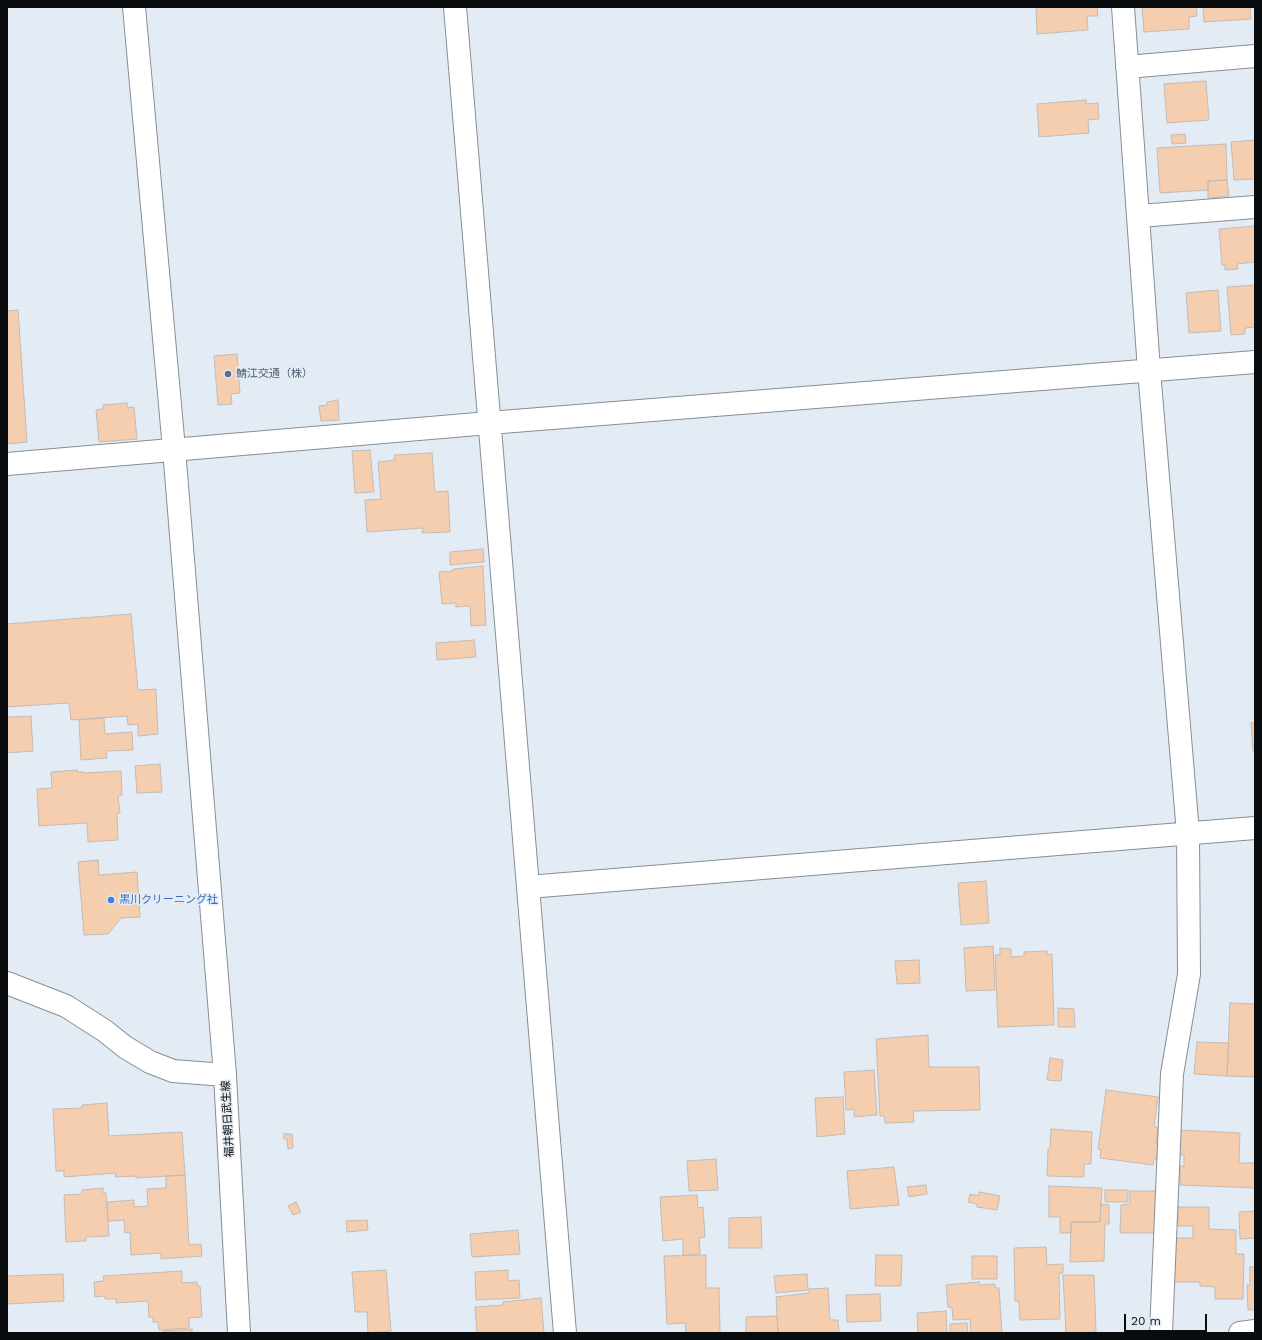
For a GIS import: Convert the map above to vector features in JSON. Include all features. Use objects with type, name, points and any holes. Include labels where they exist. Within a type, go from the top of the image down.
[{"type":"street","points":[[134,7],[174,449],[226,1075]]},
{"type":"street","points":[[455,7],[565,1333]]},
{"type":"street","points":[[1123,7],[1149,370],[1188,833],[1189,974],[1172,1074],[1161,1333]]},
{"type":"street","points":[[1127,67],[1255,56]]},
{"type":"street","points":[[1139,216],[1255,207]]},
{"type":"street","points":[[7,464],[489,423],[1255,362]]},
{"type":"street","points":[[528,887],[1255,828]]},
{"type":"street","name":"福井朝日武生線","points":[[7,983],[66,1006],[105,1031],[125,1047],[150,1062],[173,1071],[226,1075],[239,1333]]},
{"type":"street","points":[[1240,1333],[1255,1332]]},
{"type":"building","points":[[1036,7],[1097,7],[1098,16],[1087,16],[1088,30],[1037,34]]},
{"type":"building","points":[[1142,7],[1196,7],[1197,16],[1189,17],[1189,29],[1144,32]]},
{"type":"building","points":[[1203,7],[1250,7],[1251,19],[1204,22]]},
{"type":"building","points":[[1206,81],[1209,120],[1167,123],[1164,84]]},
{"type":"building","points":[[1086,100],[1086,104],[1098,103],[1099,119],[1088,120],[1089,133],[1039,137],[1037,104]]},
{"type":"building","points":[[1185,134],[1186,143],[1172,144],[1171,135]]},
{"type":"building","points":[[1255,140],[1255,179],[1234,180],[1231,142]]},
{"type":"building","points":[[1226,144],[1227,180],[1208,181],[1208,190],[1160,193],[1157,148]]},
{"type":"building","points":[[1227,180],[1229,196],[1208,198],[1208,181]]},
{"type":"building","points":[[1255,226],[1255,262],[1237,264],[1238,269],[1225,270],[1225,265],[1222,265],[1219,229]]},
{"type":"building","points":[[1255,285],[1255,327],[1245,328],[1245,334],[1231,335],[1227,287]]},
{"type":"building","points":[[1218,290],[1221,331],[1189,333],[1186,293]]},
{"type":"building","points":[[18,310],[27,442],[7,444],[7,311]]},
{"type":"building","points":[[237,354],[240,393],[231,394],[232,404],[218,405],[214,356]]},
{"type":"building","points":[[338,400],[339,420],[321,421],[319,406],[327,405],[327,402]]},
{"type":"building","points":[[127,403],[127,408],[134,407],[137,439],[99,442],[96,410],[103,409],[103,405]]},
{"type":"building","points":[[370,450],[374,492],[355,493],[352,451]]},
{"type":"building","points":[[432,453],[435,492],[448,491],[450,532],[422,533],[423,528],[367,532],[365,500],[381,499],[378,462],[395,460],[394,455]]},
{"type":"building","points":[[483,549],[484,562],[450,565],[450,552]]},
{"type":"building","points":[[483,566],[486,625],[471,626],[470,606],[456,607],[456,603],[442,604],[439,572]]},
{"type":"building","points":[[131,614],[138,690],[156,689],[158,734],[138,736],[138,724],[128,725],[127,716],[71,720],[69,703],[7,707],[7,624]]},
{"type":"building","points":[[474,640],[476,657],[437,660],[436,643]]},
{"type":"building","points":[[31,716],[33,751],[7,753],[7,717]]},
{"type":"building","points":[[104,718],[105,734],[132,732],[133,750],[106,751],[107,758],[81,760],[79,720]]},
{"type":"building","points":[[1251,723],[1255,723],[1255,751],[1253,751]]},
{"type":"building","points":[[160,764],[162,792],[137,793],[135,766]]},
{"type":"building","points":[[77,770],[77,772],[84,773],[121,771],[122,795],[118,796],[120,813],[117,813],[118,840],[88,842],[87,823],[39,826],[37,789],[52,788],[51,772]]},
{"type":"building","points":[[98,860],[99,875],[137,872],[140,917],[121,918],[108,934],[84,935],[78,862]]},
{"type":"building","points":[[986,881],[989,923],[961,925],[958,883]]},
{"type":"building","points":[[993,946],[995,990],[966,991],[964,948]]},
{"type":"building","points":[[1000,948],[1011,949],[1011,957],[1024,956],[1024,952],[1047,951],[1047,955],[1052,954],[1054,1025],[998,1027],[995,955],[1000,955]]},
{"type":"building","points":[[919,960],[920,983],[897,984],[895,961]]},
{"type":"building","points":[[1230,1003],[1255,1004],[1255,1077],[1227,1076]]},
{"type":"building","points":[[1058,1008],[1074,1009],[1075,1027],[1058,1027]]},
{"type":"building","points":[[928,1035],[929,1067],[979,1067],[980,1110],[913,1111],[914,1122],[885,1123],[884,1116],[880,1116],[876,1039]]},
{"type":"building","points":[[1197,1042],[1229,1043],[1227,1076],[1194,1074]]},
{"type":"building","points":[[1050,1058],[1063,1060],[1061,1081],[1047,1080]]},
{"type":"building","points":[[874,1070],[877,1115],[854,1117],[854,1109],[846,1110],[844,1072]]},
{"type":"building","points":[[1106,1090],[1158,1097],[1154,1126],[1158,1128],[1156,1144],[1161,1145],[1159,1159],[1154,1159],[1153,1165],[1100,1158],[1101,1150],[1098,1149]]},
{"type":"building","points":[[843,1097],[845,1134],[817,1137],[815,1098]]},
{"type":"building","points":[[107,1103],[109,1136],[182,1132],[185,1175],[136,1178],[136,1176],[115,1177],[116,1173],[64,1177],[64,1171],[56,1171],[53,1109],[82,1108],[82,1105]]},
{"type":"building","points":[[1051,1129],[1092,1132],[1091,1164],[1084,1164],[1084,1177],[1047,1176],[1048,1149],[1050,1148]]},
{"type":"building","points":[[1180,1130],[1240,1133],[1239,1163],[1255,1163],[1255,1188],[1180,1185],[1180,1166],[1184,1166],[1184,1155],[1178,1155]]},
{"type":"building","points":[[284,1134],[292,1134],[293,1148],[288,1149],[287,1139],[284,1139]]},
{"type":"building","points":[[716,1159],[718,1190],[689,1191],[687,1161]]},
{"type":"building","points":[[894,1167],[899,1205],[850,1209],[847,1171]]},
{"type":"building","points":[[185,1175],[189,1245],[201,1244],[202,1256],[161,1259],[161,1253],[131,1255],[130,1232],[125,1233],[124,1220],[108,1221],[107,1202],[134,1200],[134,1207],[148,1206],[147,1189],[166,1188],[166,1176]]},
{"type":"building","points":[[926,1185],[927,1194],[909,1197],[907,1187]]},
{"type":"building","points":[[1049,1186],[1102,1188],[1100,1222],[1071,1222],[1071,1233],[1060,1233],[1060,1217],[1049,1217]]},
{"type":"building","points":[[103,1188],[103,1193],[106,1193],[109,1236],[86,1237],[86,1241],[66,1242],[64,1195],[82,1194],[82,1190]]},
{"type":"building","points":[[1105,1190],[1128,1190],[1128,1202],[1105,1202]]},
{"type":"building","points":[[1130,1191],[1157,1191],[1156,1233],[1120,1233],[1121,1205],[1130,1204]]},
{"type":"building","points":[[979,1192],[1000,1196],[997,1210],[977,1207],[977,1204],[968,1202],[970,1194],[979,1196]]},
{"type":"building","points":[[697,1195],[698,1208],[703,1207],[705,1237],[699,1238],[700,1254],[683,1255],[683,1239],[663,1241],[660,1197]]},
{"type":"building","points":[[296,1202],[301,1212],[293,1215],[288,1206]]},
{"type":"building","points":[[1101,1204],[1109,1205],[1109,1224],[1105,1224],[1104,1261],[1070,1262],[1071,1222],[1100,1222]]},
{"type":"building","points":[[1178,1207],[1209,1207],[1209,1229],[1236,1230],[1236,1254],[1244,1254],[1243,1299],[1215,1299],[1215,1287],[1200,1286],[1200,1282],[1173,1282],[1174,1238],[1193,1238],[1193,1226],[1178,1226]]},
{"type":"building","points":[[1255,1211],[1255,1238],[1240,1239],[1239,1212]]},
{"type":"building","points":[[761,1217],[762,1248],[729,1248],[729,1218]]},
{"type":"building","points":[[367,1220],[368,1230],[347,1232],[346,1221]]},
{"type":"building","points":[[518,1230],[520,1254],[472,1257],[470,1234]]},
{"type":"building","points":[[1046,1247],[1047,1265],[1063,1264],[1063,1273],[1059,1273],[1060,1319],[1020,1320],[1019,1301],[1015,1301],[1014,1248]]},
{"type":"building","points":[[706,1255],[706,1288],[719,1288],[720,1333],[686,1333],[685,1323],[667,1324],[664,1256]]},
{"type":"building","points":[[876,1255],[902,1255],[901,1286],[875,1286]]},
{"type":"building","points":[[972,1256],[997,1256],[997,1279],[972,1279]]},
{"type":"building","points":[[1250,1267],[1255,1267],[1255,1310],[1248,1310],[1247,1285],[1250,1285]]},
{"type":"building","points":[[386,1270],[391,1331],[368,1333],[367,1312],[355,1312],[352,1272]]},
{"type":"building","points":[[508,1270],[508,1281],[519,1280],[520,1298],[476,1300],[475,1272]]},
{"type":"building","points":[[182,1271],[182,1283],[197,1282],[197,1286],[200,1286],[202,1317],[189,1318],[189,1328],[159,1330],[158,1322],[153,1322],[153,1317],[149,1317],[148,1301],[116,1303],[116,1299],[105,1299],[105,1296],[95,1297],[94,1282],[104,1281],[103,1276]]},
{"type":"building","points":[[63,1274],[64,1301],[7,1304],[7,1276]]},
{"type":"building","points":[[807,1274],[808,1290],[776,1293],[774,1276]]},
{"type":"building","points":[[1063,1275],[1094,1275],[1096,1332],[1066,1333]]},
{"type":"building","points":[[979,1282],[979,1285],[995,1284],[995,1288],[999,1288],[1002,1333],[971,1333],[970,1319],[953,1320],[952,1308],[948,1307],[946,1285]]},
{"type":"building","points":[[828,1288],[830,1320],[838,1320],[839,1333],[778,1333],[776,1297],[809,1293],[809,1289]]},
{"type":"building","points":[[880,1294],[881,1321],[847,1322],[846,1295]]},
{"type":"building","points":[[541,1298],[544,1333],[477,1333],[475,1307],[503,1305],[503,1302]]},
{"type":"building","points":[[946,1311],[947,1333],[918,1333],[917,1313]]},
{"type":"building","points":[[777,1316],[778,1333],[746,1333],[746,1317]]},
{"type":"building","points":[[967,1323],[968,1333],[950,1333],[950,1324]]},
{"type":"building","points":[[192,1329],[192,1333],[163,1333],[163,1331]]},
{"type":"place","name":"鯖江交通（株）","points":[[228,374]]},
{"type":"place","name":"黒川クリーニング社","points":[[111,900]]}]
